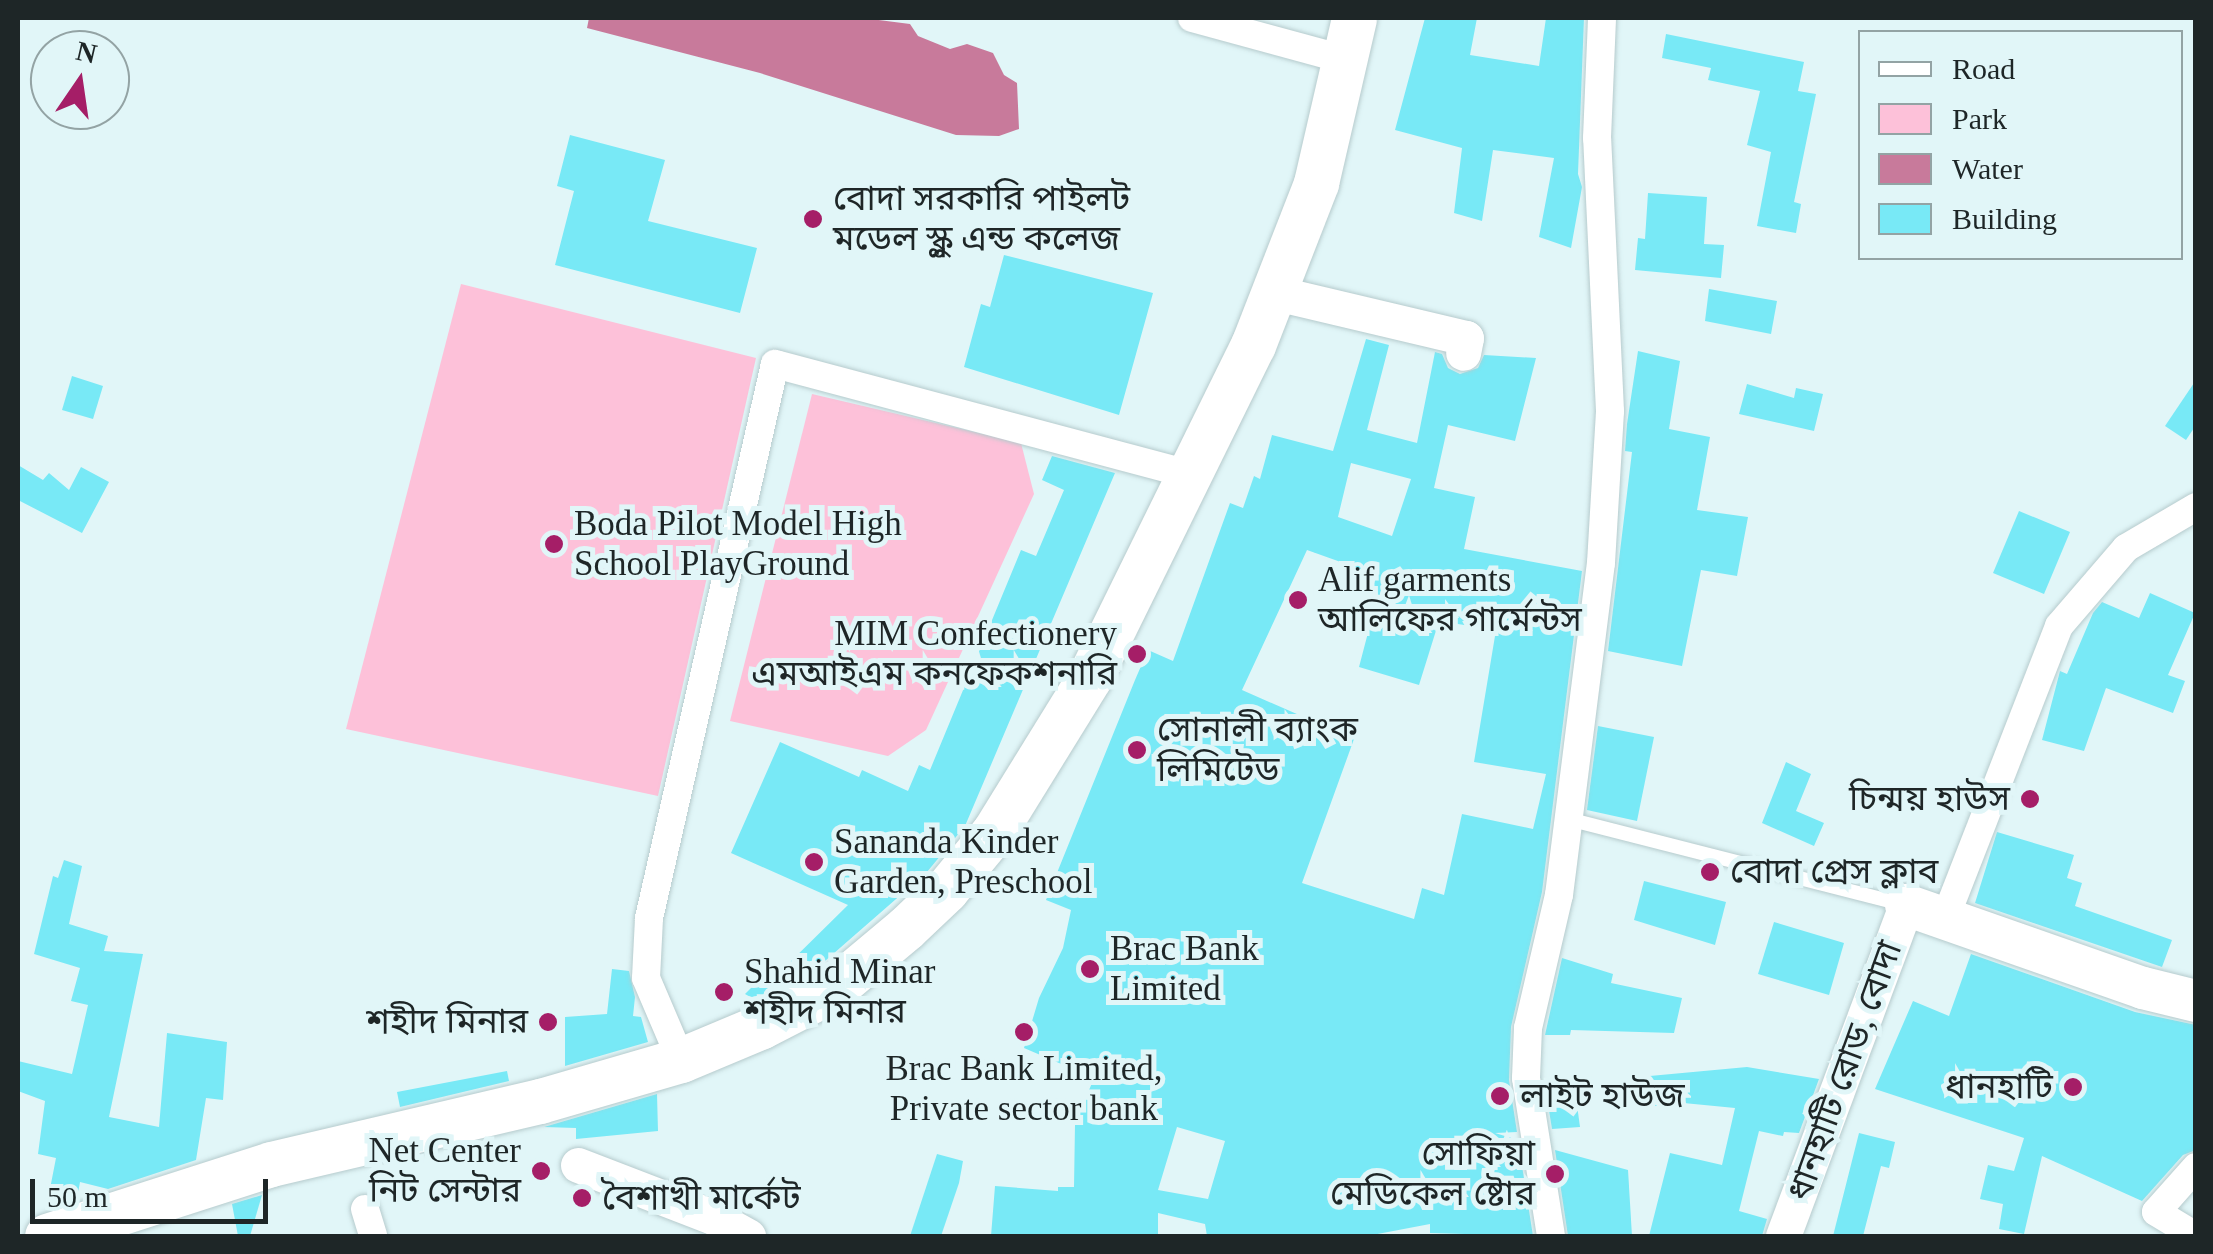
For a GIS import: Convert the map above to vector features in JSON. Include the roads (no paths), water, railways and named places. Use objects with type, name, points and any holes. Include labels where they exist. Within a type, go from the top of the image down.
[{"type":"highway","points":[[47,1236],[270,1164],[540,1102],[681,1060],[760,1027],[832,990],[946,890],[994,832],[1089,678],[1253,345],[1316,183],[1351,39]]},
{"type":"main road","points":[[1926,911],[2143,988],[2196,1001]]},
{"type":"street","points":[[1192,18],[1351,39]]},
{"type":"street","points":[[1551,1236],[1526,1078],[1528,1028],[1558,894],[1600,563],[1610,411],[1598,138],[1602,18]]},
{"type":"street","points":[[1280,294],[1466,338],[1463,353]]},
{"type":"street","points":[[681,1060],[646,978],[649,918],[775,364],[1188,474]]},
{"type":"street","points":[[1926,911],[2060,626],[2126,548],[2196,507]]},
{"type":"street","name":"ধানহাটি রোড, বোদা","points":[[1783,1236],[1926,911]]},
{"type":"street","points":[[578,1165],[715,1218],[748,1236]]},
{"type":"street","points":[[2196,1167],[2156,1212],[2196,1236]]},
{"type":"street","points":[[365,1208],[373,1236]]},
{"type":"lane","points":[[1582,254],[1595,263],[1604,278]]},
{"type":"lane","points":[[1568,820],[1926,911]]},
{"type":"water","points":[[589,18],[863,18],[910,24],[918,36],[950,49],[967,44],[993,53],[1004,75],[1017,83],[1019,129],[999,136],[956,135],[760,73],[587,28]]},
{"type":"place","name":"বোদা সরকারি পাইলট মডেল স্কুল এন্ড কলেজ","points":[[813,219]]},
{"type":"place","name":"Boda Pilot Model High School PlayGround","points":[[554,544]]},
{"type":"place","name":"Alif garments আলিফের গার্মেন্টস","points":[[1298,600]]},
{"type":"place","name":"MIM Confectionery এমআইএম কনফেকশনারি","points":[[1137,654]]},
{"type":"place","name":"সোনালী ব্যাংক লিমিটেড","points":[[1137,750]]},
{"type":"place","name":"চিন্ময় হাউস","points":[[2030,799]]},
{"type":"place","name":"Sananda Kinder Garden, Preschool","points":[[814,862]]},
{"type":"place","name":"বোদা প্রেস ক্লাব","points":[[1710,872]]},
{"type":"place","name":"Brac Bank Limited","points":[[1090,969]]},
{"type":"place","name":"Shahid Minar শহীদ মিনার","points":[[724,992]]},
{"type":"place","name":"শহীদ মিনার","points":[[548,1022]]},
{"type":"place","name":"Brac Bank Limited, Private sector bank","points":[[1024,1032]]},
{"type":"place","name":"ধানহাটি","points":[[2073,1087]]},
{"type":"place","name":"লাইট হাউজ","points":[[1500,1096]]},
{"type":"place","name":"Net Center নিট সেন্টার","points":[[541,1171]]},
{"type":"place","name":"সোফিয়া মেডিকেল ষ্টোর","points":[[1555,1174]]},
{"type":"place","name":"বৈশাখী মার্কেট","points":[[582,1198]]}]
